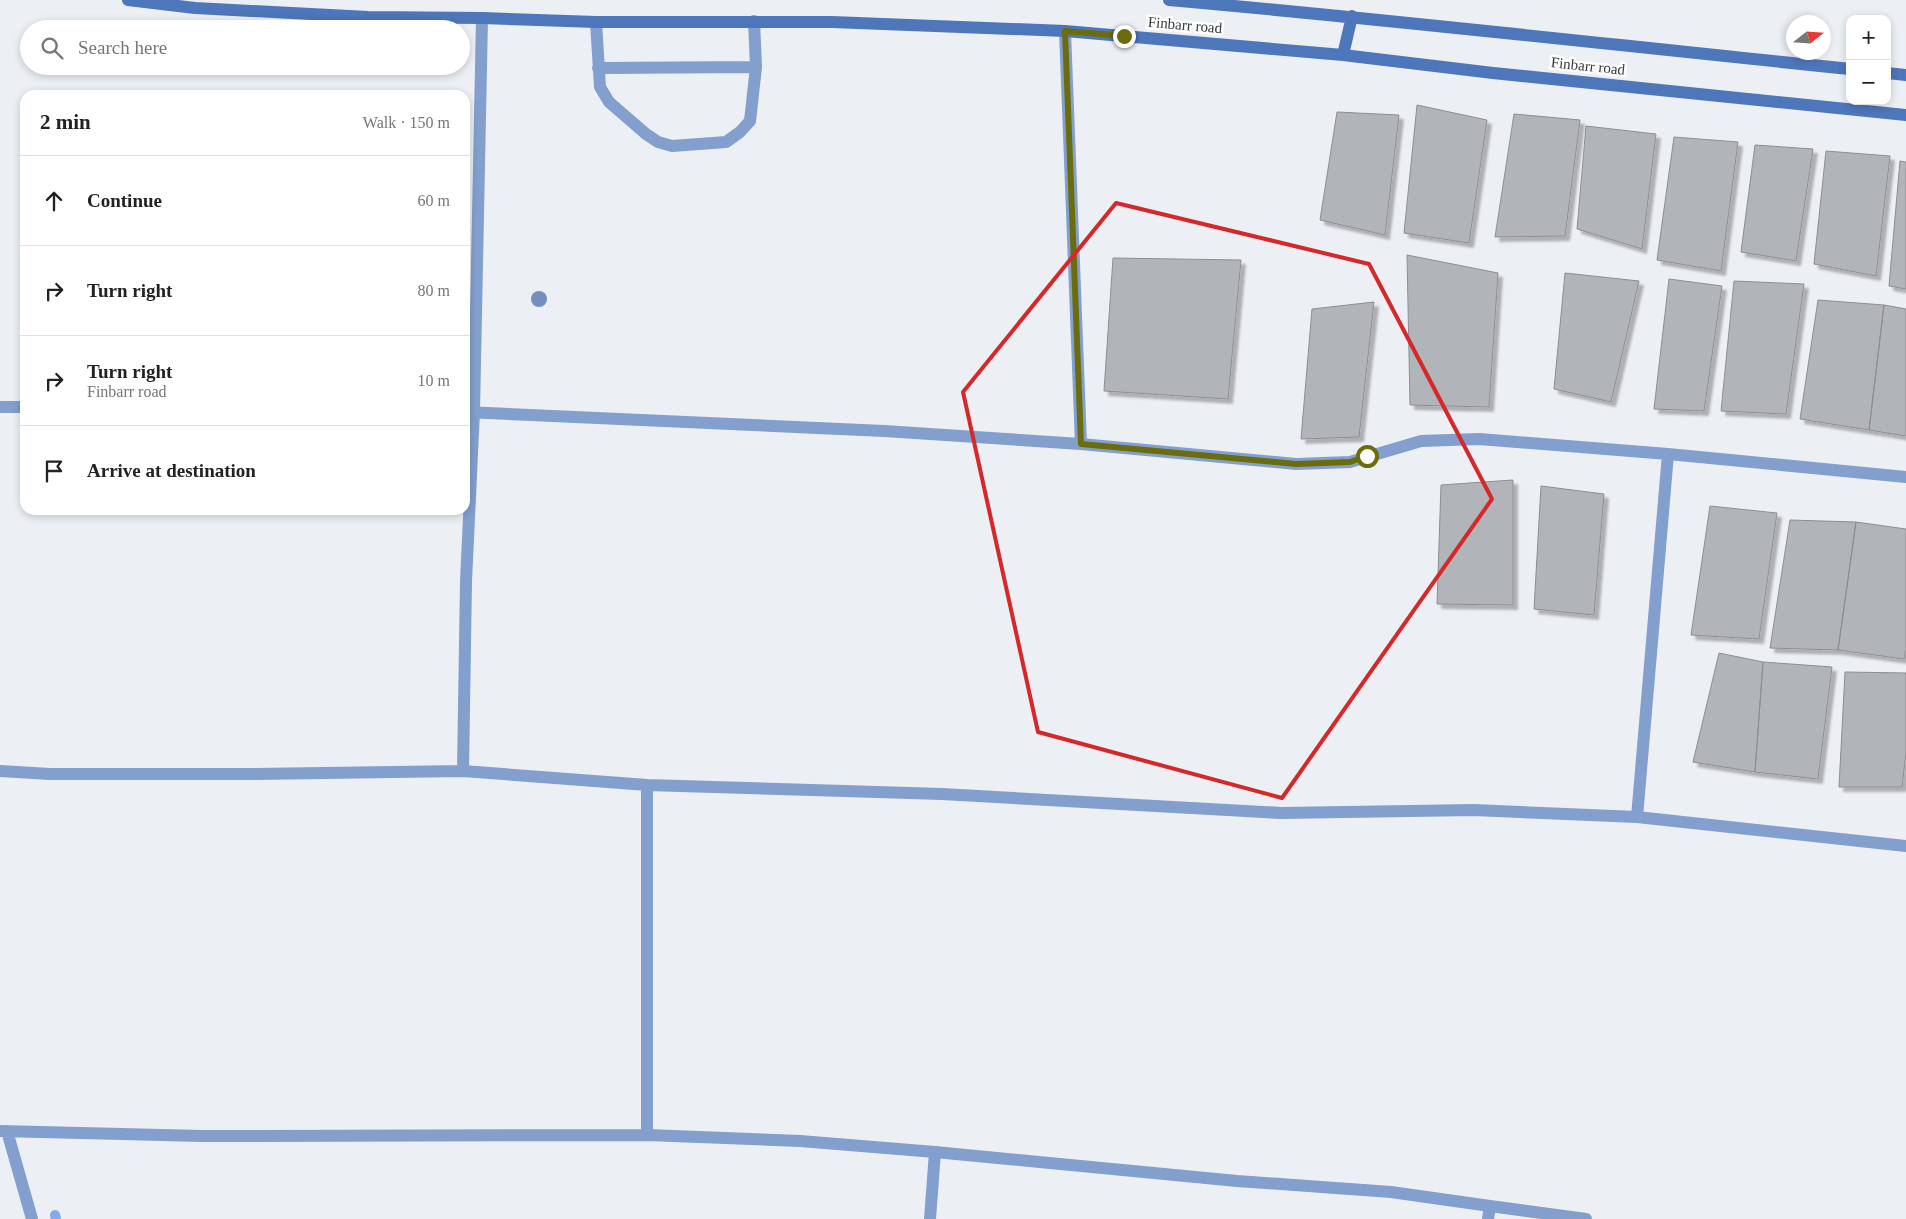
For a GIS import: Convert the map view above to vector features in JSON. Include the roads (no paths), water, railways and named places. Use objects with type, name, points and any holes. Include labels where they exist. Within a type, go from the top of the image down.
[{"type":"main road","name":"Finbarr road","points":[[128,0],[205,9],[368,17],[596,22],[832,22],[1065,31],[1343,55],[1493,73],[1906,115]]},
{"type":"main road","name":"Finbarr road","points":[[1169,0],[1352,16],[1502,34],[1846,69]]},
{"type":"main road","points":[[1343,55],[1352,16]]},
{"type":"main road","points":[[1891,73],[1906,75]]},
{"type":"street","points":[[470,382],[482,18]]},
{"type":"street","points":[[596,22],[600,87],[609,102],[646,134],[658,142],[672,146],[726,142],[740,132],[750,121],[756,67],[754,21]]},
{"type":"street","points":[[1065,31],[1081,444]]},
{"type":"street","points":[[598,68],[756,67]]},
{"type":"street","points":[[0,407],[20,407]]},
{"type":"street","points":[[470,412],[884,431],[1081,444],[1296,464],[1350,462],[1422,441],[1469,439],[1668,454],[1906,477]]},
{"type":"street","points":[[1637,817],[1668,454]]},
{"type":"street","points":[[463,771],[467,515]]},
{"type":"street","points":[[0,771],[50,774],[463,771],[647,785],[942,794],[1281,813],[1474,810],[1637,817],[1906,846]]},
{"type":"street","points":[[647,785],[647,1135]]},
{"type":"street","points":[[32,1219],[4,1131],[202,1136],[647,1135],[800,1141],[1391,1192],[1586,1219]]},
{"type":"street","points":[[930,1219],[934,1152]]},
{"type":"street","points":[[1488,1219],[1490,1206]]},
{"type":"waterway","points":[[55,1215],[56,1219]]}]
